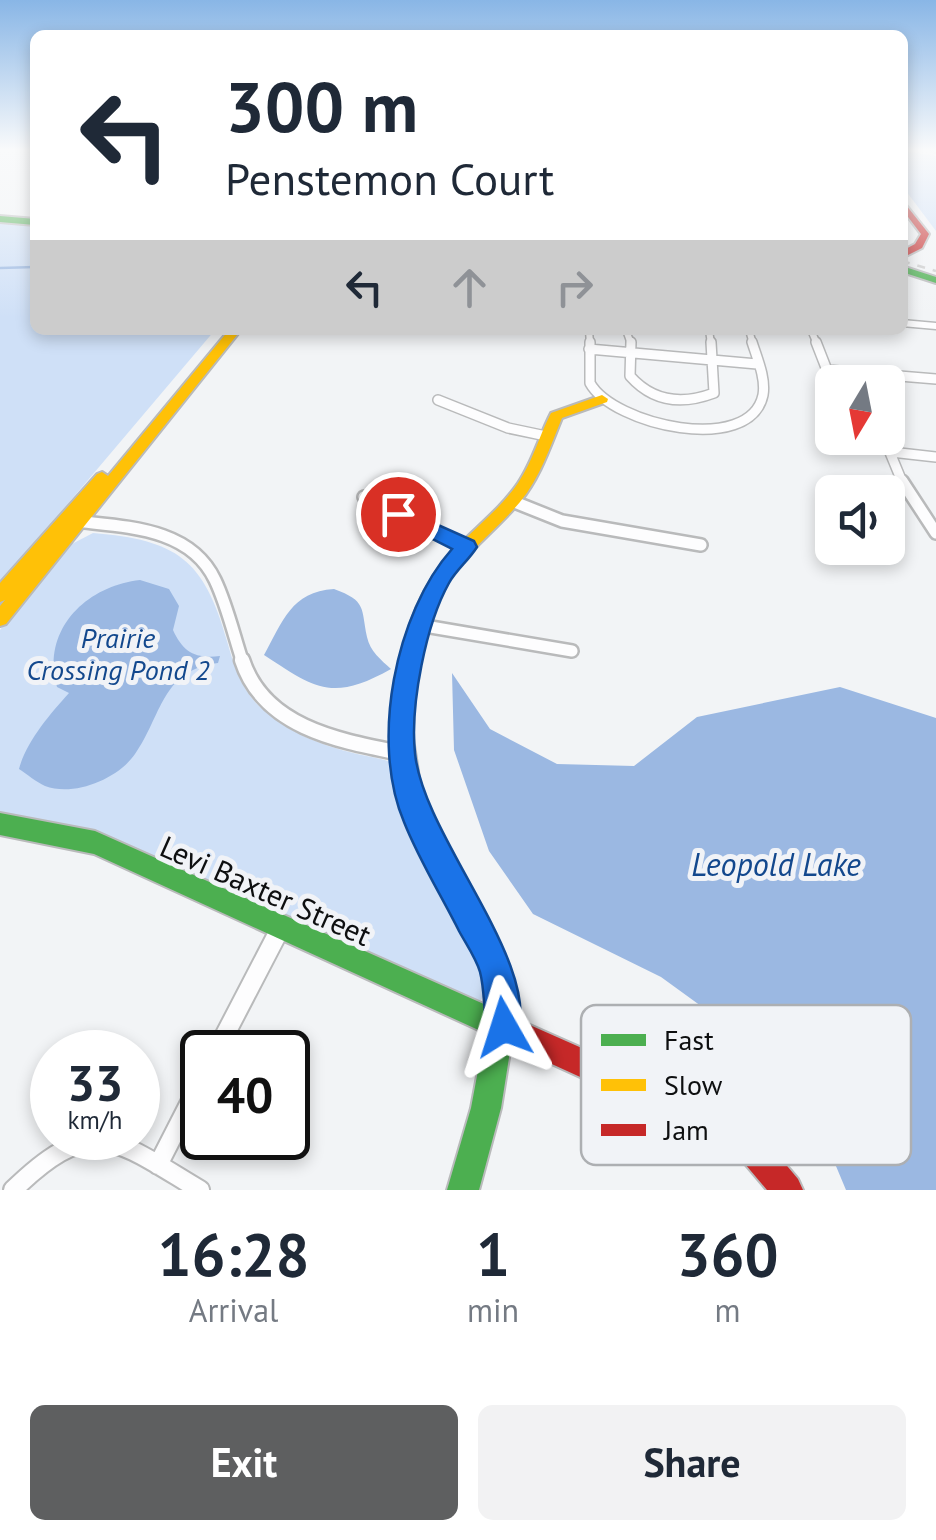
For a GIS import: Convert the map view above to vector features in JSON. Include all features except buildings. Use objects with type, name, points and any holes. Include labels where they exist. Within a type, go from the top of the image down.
[{"type":"main road","points":[[908,210],[925,234],[919,246],[908,252]]},
{"type":"main road","points":[[0,219],[30,222]]},
{"type":"main road","points":[[908,271],[936,280]]},
{"type":"main road","points":[[0,619],[219,335]]},
{"type":"main road","points":[[0,595],[74,521],[231,335]]},
{"type":"main road","points":[[463,1190],[498,1064],[504,1027],[497,969],[416,816],[401,753],[404,705],[419,625],[440,576],[512,501],[532,474],[556,416],[602,399]]},
{"type":"main road","name":"Levi Baxter Street","points":[[0,824],[95,844],[581,1062]]},
{"type":"main road","name":"Levi Baxter Street","points":[[768,1165],[786,1190]]},
{"type":"street","points":[[908,324],[936,326]]},
{"type":"street","points":[[589,335],[588,376],[602,399],[630,416],[665,426],[703,428],[727,424],[750,414],[761,400],[750,335]]},
{"type":"street","points":[[630,335],[630,376],[636,384],[661,398],[678,402],[714,394],[710,335]]},
{"type":"street","points":[[814,335],[825,365]]},
{"type":"street","points":[[589,349],[757,364]]},
{"type":"street","points":[[905,377],[936,380]]},
{"type":"street","points":[[438,400],[508,428],[546,436]]},
{"type":"street","points":[[905,453],[936,456]]},
{"type":"street","points":[[891,455],[908,495],[936,533]]},
{"type":"street","points":[[364,497],[466,547]]},
{"type":"street","points":[[512,501],[562,521],[701,545]]},
{"type":"street","points":[[74,521],[148,530],[186,546],[214,577],[245,670],[267,703],[322,737],[401,753]]},
{"type":"street","points":[[419,625],[572,650]]},
{"type":"street","points":[[227,1030],[281,927]]},
{"type":"street","points":[[158,1165],[180,1122]]},
{"type":"street","points":[[13,1190],[46,1158],[90,1139],[118,1144],[200,1190]]},
{"type":"shaded area","points":[[918,207],[936,207],[936,231]]},
{"type":"shaded area","points":[[0,220],[30,223],[30,335],[211,335],[0,584]]},
{"type":"shaded area","points":[[93,533],[146,541],[183,559],[197,573],[218,613],[241,681],[267,713],[315,741],[394,764],[489,975],[489,987],[481,1000],[471,1003],[0,816],[0,630],[68,546]]},
{"type":"water","name":"Prairie Crossing Pond 2","points":[[140,580],[169,589],[179,606],[173,630],[177,638],[191,652],[220,656],[218,663],[199,667],[174,685],[135,754],[118,771],[82,787],[45,786],[19,769],[33,739],[69,693],[57,687],[54,666],[62,630],[86,601],[120,584]]},
{"type":"water","points":[[334,589],[357,602],[371,647],[391,669],[354,686],[339,688],[311,683],[264,655],[298,602],[319,591]]},
{"type":"water","name":"Leopold Lake","points":[[452,673],[490,729],[557,764],[634,766],[697,717],[840,687],[936,718],[936,1190],[846,1190],[836,1165],[911,1165],[911,1005],[700,1005],[661,977],[533,914],[489,851],[454,750]]},
{"type":"waterway","points":[[0,268],[30,267]]},
{"type":"railway","points":[[908,263],[936,271]]},
{"type":"traffic: fast","points":[[0,219],[30,222]]},
{"type":"traffic: fast","points":[[908,271],[936,280]]},
{"type":"traffic: fast","points":[[403,726],[404,759],[420,822],[497,969],[497,1054],[463,1190]]},
{"type":"traffic: fast","points":[[0,824],[95,843],[505,1028]]},
{"type":"traffic: slow","points":[[0,619],[231,335]]},
{"type":"traffic: slow","points":[[403,726],[414,640],[432,591],[460,554],[521,490],[556,416],[602,399]]},
{"type":"traffic: slow","points":[[0,595],[102,477]]},
{"type":"traffic: jam","points":[[908,210],[925,234],[919,246],[908,252]]},
{"type":"traffic: jam","points":[[505,1028],[581,1062]]},
{"type":"traffic: jam","points":[[766,1165],[787,1190]]},
{"type":"route","points":[[398,514],[466,547],[440,576],[419,625],[404,705],[401,753],[416,816],[497,969],[504,1027]]}]
